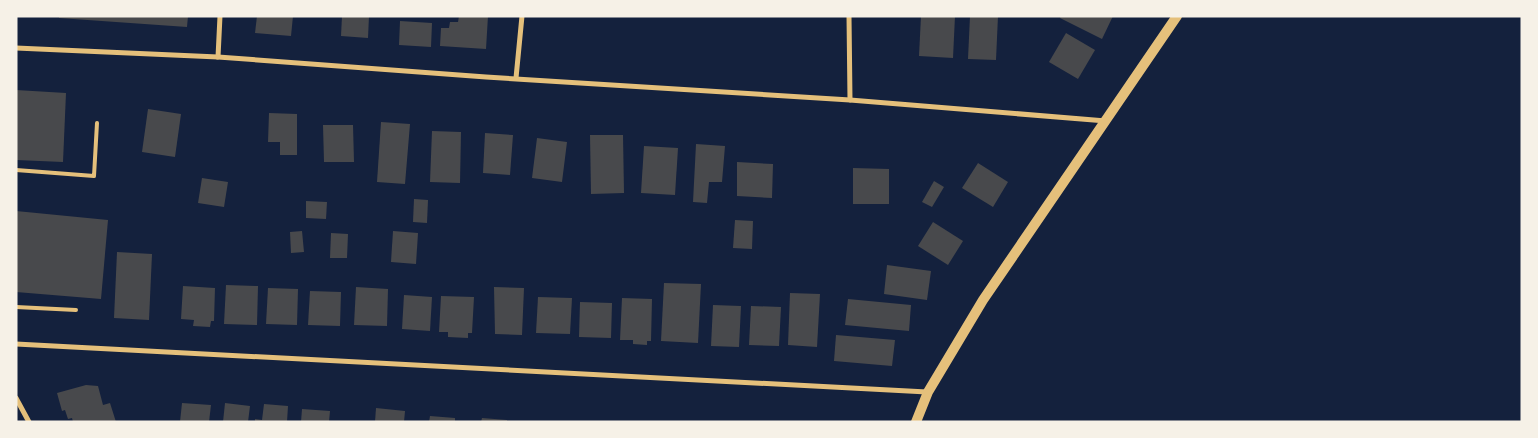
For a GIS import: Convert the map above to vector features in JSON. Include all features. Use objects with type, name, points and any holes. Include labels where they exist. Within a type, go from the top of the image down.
[{"type":"main road","points":[[916,422],[928,392],[983,300],[1177,16]]},
{"type":"street","points":[[218,57],[220,16]]},
{"type":"street","points":[[516,78],[522,16]]},
{"type":"street","points":[[849,16],[850,100]]},
{"type":"street","points":[[16,48],[218,57],[850,100],[1106,121]]},
{"type":"street","points":[[16,344],[928,392]]},
{"type":"street","points":[[16,398],[29,422]]},
{"type":"lane","points":[[16,170],[94,176],[96,123]]},
{"type":"lane","points":[[16,307],[76,310]]},
{"type":"building","points":[[59,16],[188,16],[187,27],[59,18]]},
{"type":"building","points":[[257,16],[293,16],[291,36],[255,33]]},
{"type":"building","points":[[342,16],[369,16],[368,38],[341,36]]},
{"type":"building","points":[[459,16],[488,16],[486,49],[440,46],[441,28],[449,28],[450,22],[458,22]]},
{"type":"building","points":[[921,16],[955,16],[953,58],[919,56]]},
{"type":"building","points":[[970,16],[998,16],[996,60],[968,59]]},
{"type":"building","points":[[1061,16],[1113,16],[1102,39],[1060,18]]},
{"type":"building","points":[[400,21],[432,23],[431,47],[399,45]]},
{"type":"building","points":[[1066,33],[1095,50],[1078,79],[1049,62]]},
{"type":"building","points":[[16,90],[66,93],[63,162],[16,160]]},
{"type":"building","points":[[148,109],[181,114],[175,157],[142,152]]},
{"type":"building","points":[[269,113],[297,114],[297,155],[280,155],[280,142],[268,142]]},
{"type":"building","points":[[381,122],[410,124],[405,184],[377,182]]},
{"type":"building","points":[[323,125],[353,125],[354,162],[324,162]]},
{"type":"building","points":[[432,131],[461,132],[460,183],[430,182]]},
{"type":"building","points":[[485,133],[513,135],[510,175],[483,173]]},
{"type":"building","points":[[590,135],[623,135],[624,193],[591,194]]},
{"type":"building","points":[[537,138],[567,142],[562,182],[532,178]]},
{"type":"building","points":[[696,144],[725,146],[722,182],[709,182],[707,203],[693,202]]},
{"type":"building","points":[[644,146],[678,148],[675,195],[641,193]]},
{"type":"building","points":[[737,162],[773,164],[772,198],[737,196]]},
{"type":"building","points":[[978,163],[1008,182],[993,207],[962,188]]},
{"type":"building","points":[[853,168],[889,169],[889,204],[853,204]]},
{"type":"building","points":[[202,178],[228,182],[224,207],[198,203]]},
{"type":"building","points":[[934,181],[944,187],[932,207],[922,202]]},
{"type":"building","points":[[414,199],[428,200],[427,223],[413,222]]},
{"type":"building","points":[[306,201],[327,202],[326,219],[306,218]]},
{"type":"building","points":[[16,211],[108,220],[101,299],[16,292]]},
{"type":"building","points":[[735,220],[753,221],[752,249],[733,248]]},
{"type":"building","points":[[933,222],[963,241],[948,265],[918,246]]},
{"type":"building","points":[[302,231],[304,252],[291,253],[290,232]]},
{"type":"building","points":[[393,231],[418,233],[416,264],[391,262]]},
{"type":"building","points":[[331,233],[348,234],[347,258],[330,258]]},
{"type":"building","points":[[117,252],[152,254],[149,320],[114,318]]},
{"type":"building","points":[[887,265],[931,271],[927,300],[884,294]]},
{"type":"building","points":[[664,283],[701,284],[698,343],[661,341]]},
{"type":"building","points":[[226,285],[258,286],[257,325],[224,324]]},
{"type":"building","points":[[183,286],[215,288],[214,321],[211,321],[210,327],[193,326],[194,320],[181,319]]},
{"type":"building","points":[[356,287],[388,289],[387,326],[354,325]]},
{"type":"building","points":[[494,287],[524,288],[522,335],[495,334]]},
{"type":"building","points":[[268,288],[298,289],[297,325],[266,324]]},
{"type":"building","points":[[310,291],[341,292],[340,326],[308,325]]},
{"type":"building","points":[[790,293],[820,294],[817,347],[788,345]]},
{"type":"building","points":[[404,295],[432,297],[430,331],[402,329]]},
{"type":"building","points":[[441,296],[474,297],[472,333],[468,333],[468,338],[448,337],[448,332],[439,332]]},
{"type":"building","points":[[538,297],[572,298],[570,334],[536,333]]},
{"type":"building","points":[[622,298],[652,299],[651,341],[647,341],[647,345],[633,344],[633,340],[620,340]]},
{"type":"building","points":[[848,299],[911,305],[909,331],[845,325]]},
{"type":"building","points":[[580,302],[612,303],[611,338],[579,337]]},
{"type":"building","points":[[713,305],[741,306],[739,347],[711,346]]},
{"type":"building","points":[[751,306],[781,307],[779,346],[749,345]]},
{"type":"building","points":[[836,335],[895,340],[892,366],[834,361]]},
{"type":"building","points":[[86,385],[98,386],[103,405],[110,403],[116,422],[73,422],[72,418],[68,419],[65,410],[62,411],[57,393]]},
{"type":"building","points":[[182,403],[211,405],[209,422],[180,422]]},
{"type":"building","points":[[225,403],[250,406],[248,422],[223,422]]},
{"type":"building","points":[[264,404],[288,406],[287,422],[255,422],[255,419],[262,420]]},
{"type":"building","points":[[376,408],[405,411],[404,422],[375,422]]},
{"type":"building","points":[[302,409],[330,411],[329,422],[301,422]]},
{"type":"building","points":[[430,416],[455,418],[455,422],[429,422]]},
{"type":"building","points":[[482,418],[507,420],[507,422],[481,422]]}]
